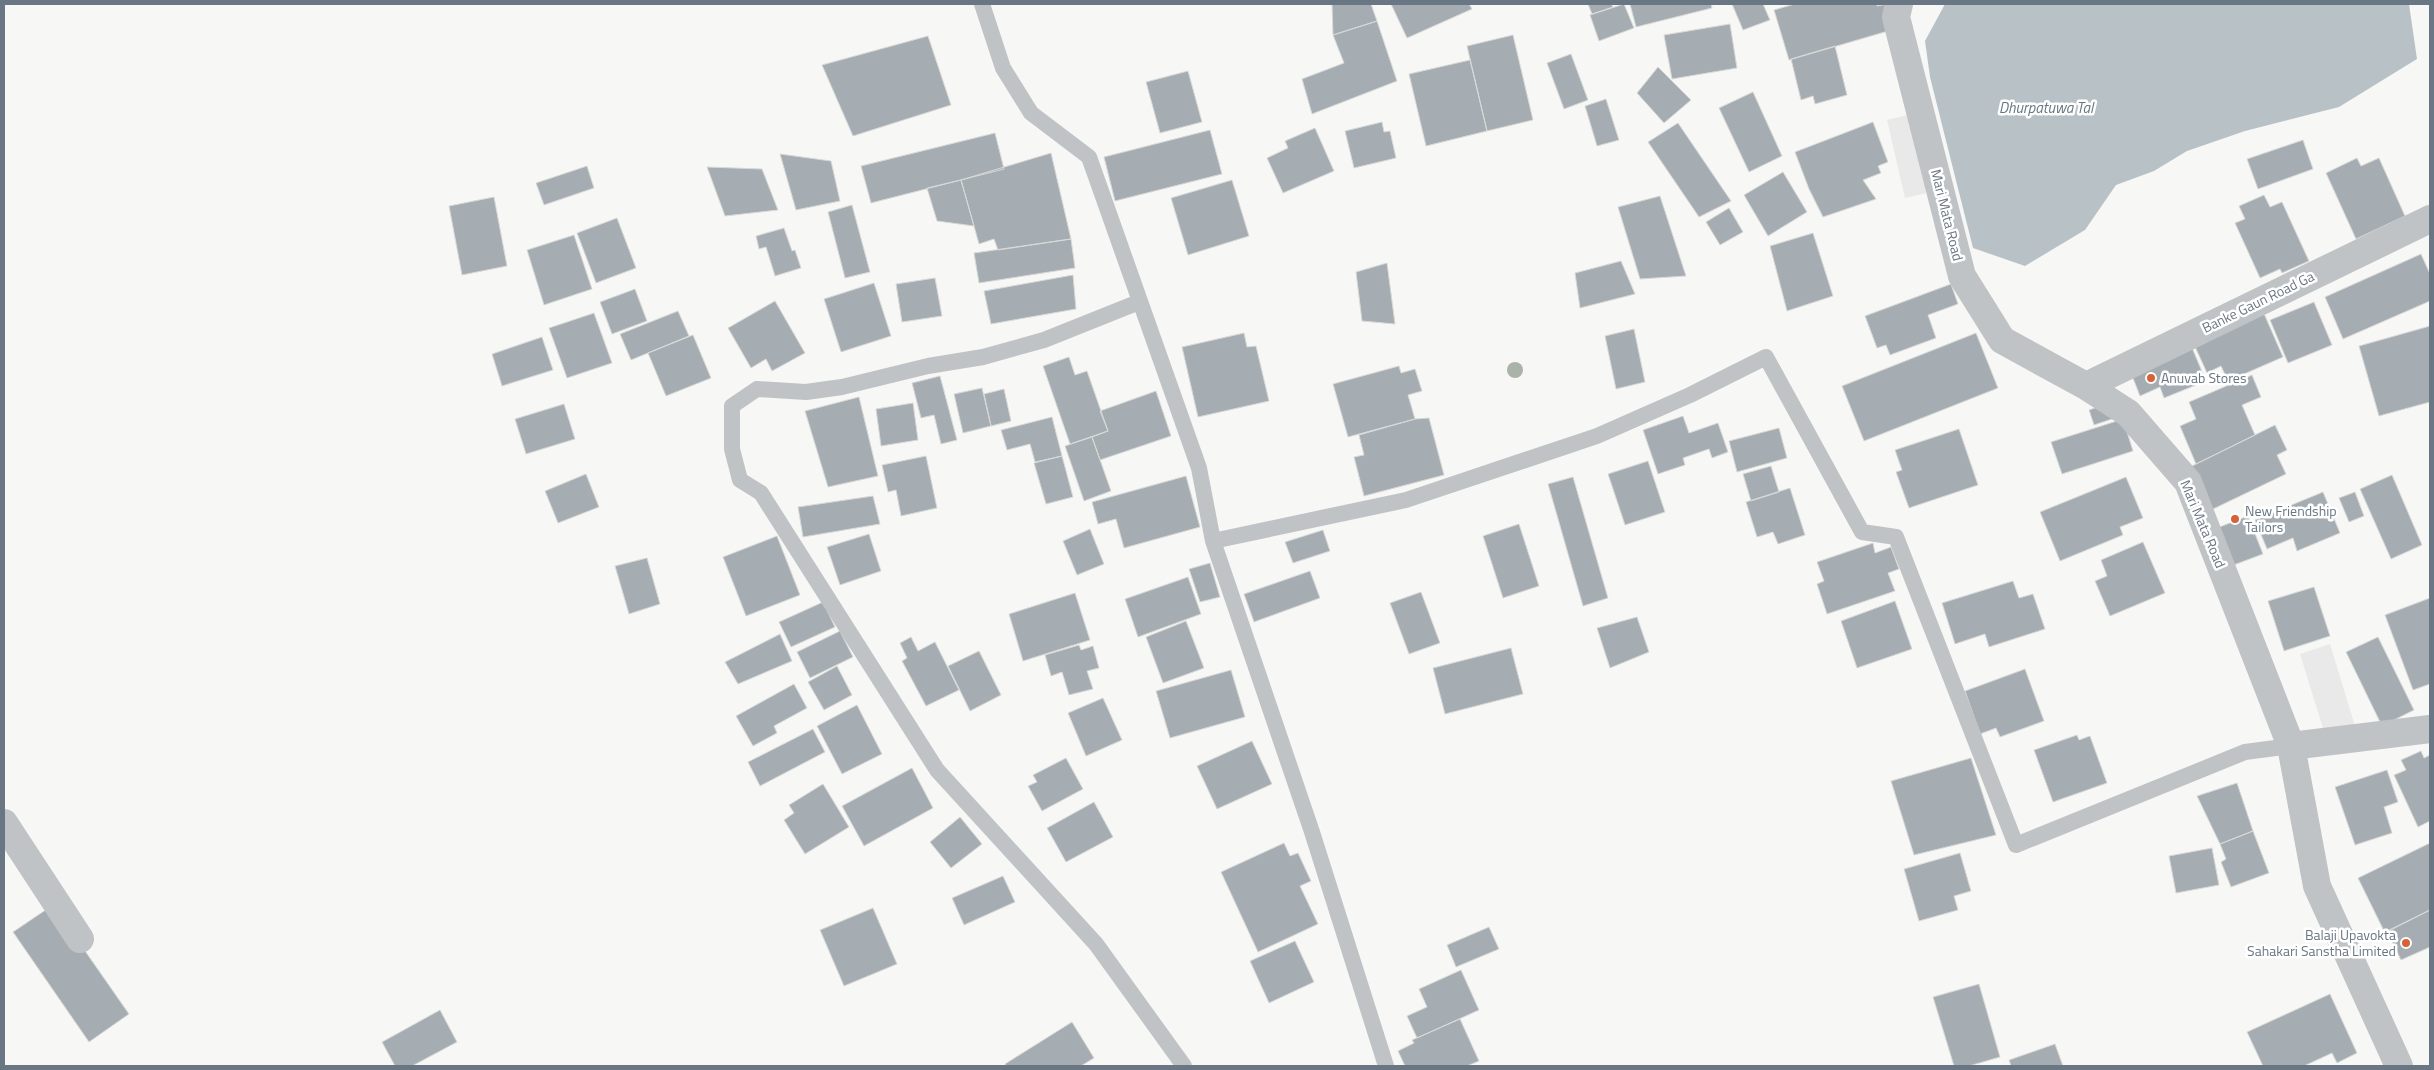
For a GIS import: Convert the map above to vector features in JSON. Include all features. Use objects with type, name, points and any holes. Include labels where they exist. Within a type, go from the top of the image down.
[{"type":"street","name":"Mari Mata Road","points":[[1899,4],[1896,17],[1962,276],[2002,340],[2086,386],[2128,413],[2188,482],[2291,746],[2318,886],[2398,1066]]},
{"type":"street","name":"Banke Gaun Road Ga","points":[[2086,386],[2430,219]]},
{"type":"street","points":[[2291,746],[2430,729]]},
{"type":"street","points":[[4,823],[80,939]]},
{"type":"lane","points":[[982,4],[1003,68],[1031,113],[1089,157],[1199,468],[1213,541],[1312,832],[1386,1066]]},
{"type":"lane","points":[[1139,302],[1044,340],[983,357],[928,366],[842,388],[806,392],[757,389],[732,406],[732,449],[740,480],[761,493],[937,770],[1096,944],[1184,1066]]},
{"type":"lane","points":[[1213,541],[1406,500],[1425,494],[1597,436],[1690,395],[1766,357],[1862,532],[1896,537],[2016,845],[2245,752],[2291,746]]},
{"type":"shaded area","points":[[1916,113],[1935,191],[1905,198],[1887,120]]},
{"type":"shaded area","points":[[2330,644],[2355,726],[2325,735],[2300,654]]},
{"type":"water","name":"Dhurpatuwa Tal","points":[[1945,4],[2409,4],[2417,59],[2339,107],[2245,131],[2187,151],[2154,171],[2116,185],[2085,230],[2025,266],[1973,248],[1930,77],[1925,41]]},
{"type":"building","points":[[1332,4],[1371,4],[1377,21],[1333,35]]},
{"type":"building","points":[[1391,4],[1469,4],[1472,9],[1407,38]]},
{"type":"building","points":[[1588,4],[1611,4],[1613,7],[1592,14]]},
{"type":"building","points":[[1624,4],[1634,28],[1599,41],[1590,15]]},
{"type":"building","points":[[1630,4],[1711,4],[1712,8],[1636,27]]},
{"type":"building","points":[[1732,4],[1763,4],[1770,20],[1743,30]]},
{"type":"building","points":[[1795,4],[1877,4],[1877,6],[1888,4],[1895,29],[1789,60],[1774,10]]},
{"type":"building","points":[[1377,21],[1397,81],[1312,114],[1302,79],[1344,63],[1333,35]]},
{"type":"building","points":[[1730,24],[1737,68],[1672,79],[1664,35]]},
{"type":"building","points":[[1513,35],[1533,120],[1487,131],[1467,46]]},
{"type":"building","points":[[928,36],[951,105],[853,136],[822,65]]},
{"type":"building","points":[[1835,46],[1847,95],[1815,104],[1813,96],[1801,100],[1791,59]]},
{"type":"building","points":[[1571,54],[1588,100],[1564,109],[1547,63]]},
{"type":"building","points":[[1470,60],[1487,131],[1426,146],[1409,74]]},
{"type":"building","points":[[1658,67],[1691,100],[1664,123],[1637,93]]},
{"type":"building","points":[[1188,71],[1202,122],[1160,133],[1146,82]]},
{"type":"building","points":[[1753,92],[1782,156],[1749,172],[1719,108]]},
{"type":"building","points":[[1606,99],[1619,140],[1597,146],[1585,106]]},
{"type":"building","points":[[1382,122],[1384,132],[1390,131],[1396,158],[1354,168],[1345,131]]},
{"type":"building","points":[[1873,122],[1888,162],[1878,166],[1881,173],[1863,180],[1876,199],[1823,217],[1809,189],[1795,152]]},
{"type":"building","points":[[1678,123],[1731,201],[1699,217],[1648,142]]},
{"type":"building","points":[[1315,128],[1334,171],[1283,193],[1267,158],[1288,148],[1285,141]]},
{"type":"building","points":[[1210,130],[1222,174],[1115,201],[1104,157]]},
{"type":"building","points":[[995,133],[1004,169],[871,203],[861,166]]},
{"type":"building","points":[[2303,140],[2313,169],[2258,189],[2247,159]]},
{"type":"building","points":[[1051,153],[1071,239],[998,250],[994,239],[979,244],[961,180]]},
{"type":"building","points":[[780,154],[831,161],[840,201],[796,210]]},
{"type":"building","points":[[2357,158],[2361,166],[2379,158],[2405,216],[2356,239],[2326,173]]},
{"type":"building","points":[[587,166],[594,188],[544,205],[536,183]]},
{"type":"building","points":[[707,167],[762,169],[778,210],[725,216]]},
{"type":"building","points":[[1783,172],[1807,212],[1768,236],[1744,195]]},
{"type":"building","points":[[961,180],[974,226],[937,221],[927,188]]},
{"type":"building","points":[[1232,180],[1249,236],[1188,255],[1171,198]]},
{"type":"building","points":[[2264,195],[2270,207],[2282,202],[2309,261],[2282,273],[2280,269],[2260,278],[2235,223],[2245,219],[2239,206]]},
{"type":"building","points":[[1660,196],[1686,276],[1640,279],[1618,207]]},
{"type":"building","points":[[494,197],[507,266],[462,275],[449,206]]},
{"type":"building","points":[[852,205],[870,272],[845,278],[828,212]]},
{"type":"building","points":[[1729,208],[1743,232],[1720,245],[1706,222]]},
{"type":"building","points":[[617,218],[636,268],[596,283],[577,233]]},
{"type":"building","points":[[784,228],[792,251],[795,250],[801,268],[775,276],[766,247],[759,249],[756,236]]},
{"type":"building","points":[[1813,233],[1833,296],[1787,311],[1770,246]]},
{"type":"building","points":[[574,235],[592,289],[544,305],[527,250]]},
{"type":"building","points":[[1071,239],[1075,268],[979,283],[974,253]]},
{"type":"building","points":[[2421,254],[2430,274],[2430,301],[2343,339],[2325,297]]},
{"type":"building","points":[[1621,261],[1635,294],[1580,308],[1575,273]]},
{"type":"building","points":[[1387,263],[1395,324],[1362,321],[1356,272]]},
{"type":"building","points":[[1073,275],[1076,309],[991,324],[984,291]]},
{"type":"building","points":[[935,278],[942,316],[902,322],[896,284]]},
{"type":"building","points":[[874,283],[891,336],[841,352],[824,299]]},
{"type":"building","points":[[1951,284],[1958,304],[1928,315],[1936,338],[1890,355],[1886,345],[1877,348],[1865,316]]},
{"type":"building","points":[[635,289],[647,321],[612,334],[600,302]]},
{"type":"building","points":[[775,301],[805,353],[772,371],[766,359],[751,368],[728,328]]},
{"type":"building","points":[[2314,302],[2332,345],[2288,363],[2270,320]]},
{"type":"building","points":[[2262,309],[2283,357],[2228,381],[2221,366],[2207,373],[2192,340]]},
{"type":"building","points":[[678,311],[689,336],[631,360],[620,334]]},
{"type":"building","points":[[594,313],[612,363],[567,378],[549,328]]},
{"type":"building","points":[[2430,326],[2430,402],[2379,416],[2359,346]]},
{"type":"building","points":[[1634,329],[1645,382],[1616,389],[1605,336]]},
{"type":"building","points":[[1244,333],[1247,347],[1256,346],[1269,401],[1198,417],[1182,347]]},
{"type":"building","points":[[1976,333],[1998,388],[1864,441],[1842,386]]},
{"type":"building","points":[[693,335],[711,378],[666,396],[648,353]]},
{"type":"building","points":[[542,337],[553,370],[502,386],[492,354]]},
{"type":"building","points":[[2190,343],[2206,381],[2164,398],[2160,387],[2140,396],[2131,373]]},
{"type":"building","points":[[1069,357],[1075,375],[1087,371],[1108,431],[1070,444],[1043,366]]},
{"type":"building","points":[[1399,366],[1401,373],[1415,369],[1422,391],[1408,395],[1415,419],[1348,437],[1333,384]]},
{"type":"building","points":[[2252,375],[2261,397],[2242,405],[2255,435],[2196,464],[2180,426],[2196,419],[2189,402]]},
{"type":"building","points":[[940,376],[957,440],[941,444],[934,415],[921,418],[912,383]]},
{"type":"building","points":[[982,388],[991,426],[963,433],[954,394]]},
{"type":"building","points":[[1004,389],[1011,421],[991,426],[984,394]]},
{"type":"building","points":[[1156,391],[1171,436],[1100,460],[1092,437],[1108,431],[1100,411]]},
{"type":"building","points":[[859,397],[878,476],[828,487],[805,411]]},
{"type":"building","points":[[913,403],[918,440],[881,446],[876,409]]},
{"type":"building","points":[[564,404],[575,439],[526,454],[515,419]]},
{"type":"building","points":[[2106,404],[2112,419],[2094,425],[2089,410]]},
{"type":"building","points":[[1683,416],[1689,433],[1718,423],[1728,452],[1712,458],[1709,449],[1683,458],[1685,465],[1658,474],[1643,430]]},
{"type":"building","points":[[1052,417],[1062,456],[1035,462],[1030,444],[1007,450],[1001,430]]},
{"type":"building","points":[[1429,418],[1444,475],[1364,496],[1354,457],[1364,455],[1359,435],[1415,419]]},
{"type":"building","points":[[2123,419],[2133,451],[2062,474],[2051,442]]},
{"type":"building","points":[[2275,425],[2287,450],[2277,455],[2286,474],[2211,510],[2190,467]]},
{"type":"building","points":[[1779,428],[1787,458],[1737,472],[1729,441]]},
{"type":"building","points":[[1959,429],[1978,485],[1909,508],[1896,472],[1902,470],[1895,450]]},
{"type":"building","points":[[1092,437],[1111,491],[1084,501],[1065,446]]},
{"type":"building","points":[[926,456],[937,508],[901,516],[896,490],[888,492],[882,465]]},
{"type":"building","points":[[1062,456],[1073,497],[1046,504],[1034,463]]},
{"type":"building","points":[[1648,461],[1665,512],[1625,525],[1608,474]]},
{"type":"building","points":[[1771,466],[1779,492],[1751,501],[1743,474]]},
{"type":"building","points":[[586,474],[599,507],[558,523],[545,491]]},
{"type":"building","points":[[2392,475],[2422,545],[2391,559],[2360,489]]},
{"type":"building","points":[[1186,476],[1200,527],[1124,548],[1116,519],[1098,524],[1092,502]]},
{"type":"building","points":[[1573,477],[1608,598],[1583,606],[1548,484]]},
{"type":"building","points":[[2126,477],[2143,518],[2120,527],[2123,535],[2060,561],[2040,512]]},
{"type":"building","points":[[1790,488],[1805,535],[1778,544],[1773,532],[1757,537],[1746,502]]},
{"type":"building","points":[[2323,492],[2340,533],[2297,551],[2293,538],[2267,549],[2255,520]]},
{"type":"building","points":[[2355,492],[2364,516],[2349,522],[2339,498]]},
{"type":"building","points":[[873,496],[880,524],[803,537],[798,507]]},
{"type":"building","points":[[2248,516],[2263,554],[2231,566],[2217,528]]},
{"type":"building","points":[[1519,524],[1539,586],[1503,598],[1483,536]]},
{"type":"building","points":[[1090,529],[1104,564],[1077,575],[1063,541]]},
{"type":"building","points":[[1323,530],[1330,551],[1293,563],[1285,542]]},
{"type":"building","points":[[869,534],[881,571],[840,585],[827,547]]},
{"type":"building","points":[[777,536],[800,595],[746,616],[723,557]]},
{"type":"building","points":[[2143,542],[2165,593],[2110,616],[2095,581],[2107,576],[2101,560]]},
{"type":"building","points":[[1873,543],[1875,553],[1891,547],[1899,569],[1888,573],[1895,591],[1827,614],[1817,584],[1824,581],[1817,562]]},
{"type":"building","points":[[647,558],[660,604],[629,614],[615,566]]},
{"type":"building","points":[[1210,563],[1220,597],[1200,602],[1189,569]]},
{"type":"building","points":[[1310,571],[1320,598],[1254,622],[1244,594]]},
{"type":"building","points":[[1188,577],[1201,614],[1138,637],[1125,599]]},
{"type":"building","points":[[2013,581],[2019,598],[2033,594],[2045,629],[1989,647],[1985,634],[1955,644],[1942,603]]},
{"type":"building","points":[[2314,587],[2330,636],[2284,651],[2268,601]]},
{"type":"building","points":[[1421,592],[1440,643],[1409,654],[1390,603]]},
{"type":"building","points":[[1075,593],[1090,640],[1023,661],[1009,614]]},
{"type":"building","points":[[2430,598],[2430,684],[2413,690],[2385,615]]},
{"type":"building","points":[[1895,601],[1912,649],[1857,668],[1841,621]]},
{"type":"building","points":[[823,602],[835,627],[791,647],[779,622]]},
{"type":"building","points":[[1637,617],[1649,652],[1610,668],[1597,628]]},
{"type":"building","points":[[1186,621],[1204,668],[1163,683],[1146,637]]},
{"type":"building","points":[[840,631],[853,657],[810,678],[797,652]]},
{"type":"building","points":[[780,634],[792,661],[738,684],[725,662]]},
{"type":"building","points":[[911,637],[918,651],[935,642],[959,690],[926,706],[902,661],[907,658],[900,643]]},
{"type":"building","points":[[2378,637],[2414,710],[2382,726],[2346,652]]},
{"type":"building","points":[[1079,645],[1081,650],[1093,646],[1099,668],[1087,671],[1093,689],[1069,695],[1062,672],[1051,676],[1045,655]]},
{"type":"building","points":[[1511,648],[1523,694],[1445,714],[1433,668]]},
{"type":"building","points":[[979,651],[1001,695],[970,711],[948,666]]},
{"type":"building","points":[[837,666],[852,695],[824,710],[808,682]]},
{"type":"building","points":[[2025,669],[2044,721],[2000,737],[1996,728],[1980,734],[1965,691]]},
{"type":"building","points":[[1231,670],[1245,717],[1170,738],[1156,691]]},
{"type":"building","points":[[794,684],[807,708],[774,726],[777,733],[753,746],[736,716]]},
{"type":"building","points":[[1103,698],[1122,740],[1086,756],[1068,713]]},
{"type":"building","points":[[857,705],[882,754],[842,774],[817,726]]},
{"type":"building","points":[[813,729],[825,752],[760,786],[748,762]]},
{"type":"building","points":[[2077,735],[2079,740],[2090,736],[2107,783],[2053,802],[2034,750]]},
{"type":"building","points":[[1252,741],[1272,784],[1217,809],[1197,766]]},
{"type":"building","points":[[2421,751],[2424,758],[2430,755],[2430,821],[2418,827],[2394,775],[2406,770],[2401,760]]},
{"type":"building","points":[[1066,758],[1083,789],[1042,811],[1028,786],[1037,782],[1033,775]]},
{"type":"building","points":[[1971,758],[1996,835],[1914,855],[1891,781]]},
{"type":"building","points":[[912,768],[933,808],[864,846],[842,806]]},
{"type":"building","points":[[2387,770],[2398,802],[2384,807],[2392,833],[2355,845],[2335,787]]},
{"type":"building","points":[[2237,783],[2253,831],[2220,844],[2197,796]]},
{"type":"building","points":[[823,784],[849,827],[805,854],[784,820],[794,813],[789,805]]},
{"type":"building","points":[[1094,802],[1113,837],[1066,862],[1047,828]]},
{"type":"building","points":[[960,817],[982,844],[951,868],[930,842]]},
{"type":"building","points":[[2253,831],[2269,873],[2231,887],[2221,862],[2226,859],[2220,844]]},
{"type":"building","points":[[1284,843],[1290,856],[1298,853],[1311,881],[1300,886],[1318,924],[1258,952],[1221,872]]},
{"type":"building","points":[[2430,843],[2430,910],[2385,933],[2358,878]]},
{"type":"building","points":[[2212,848],[2219,885],[2176,893],[2169,856]]},
{"type":"building","points":[[1960,853],[1971,891],[1954,896],[1958,910],[1919,921],[1904,869]]},
{"type":"building","points":[[1003,876],[1015,902],[964,925],[952,898]]},
{"type":"building","points":[[53,905],[129,1014],[89,1042],[13,932]]},
{"type":"building","points":[[873,908],[897,964],[844,986],[820,930]]},
{"type":"building","points":[[2430,910],[2430,947],[2401,960],[2387,931]]},
{"type":"building","points":[[1489,927],[1499,949],[1456,967],[1447,945]]},
{"type":"building","points":[[1295,941],[1314,982],[1269,1003],[1250,961]]},
{"type":"building","points":[[1461,970],[1479,1010],[1417,1038],[1407,1016],[1427,1007],[1419,989]]},
{"type":"building","points":[[1979,984],[2000,1057],[1969,1066],[1954,1066],[1933,997]]},
{"type":"building","points":[[2330,994],[2357,1053],[2337,1063],[2332,1053],[2304,1066],[2263,1066],[2247,1032]]},
{"type":"building","points":[[440,1010],[457,1042],[412,1066],[395,1066],[382,1042]]},
{"type":"building","points":[[1460,1019],[1479,1061],[1467,1066],[1405,1066],[1398,1051],[1414,1043],[1412,1040]]},
{"type":"building","points":[[1072,1022],[1094,1058],[1081,1066],[1006,1066],[1005,1064]]},
{"type":"building","points":[[2055,1044],[2063,1066],[2011,1066],[2009,1060]]},
{"type":"place","name":"Anuvab Stores","points":[[2151,378]]},
{"type":"place","name":"New Friendship Tailors","points":[[2235,519]]},
{"type":"place","name":"Balaji Upavokta Sahakari Sanstha Limited","points":[[2406,943]]}]
